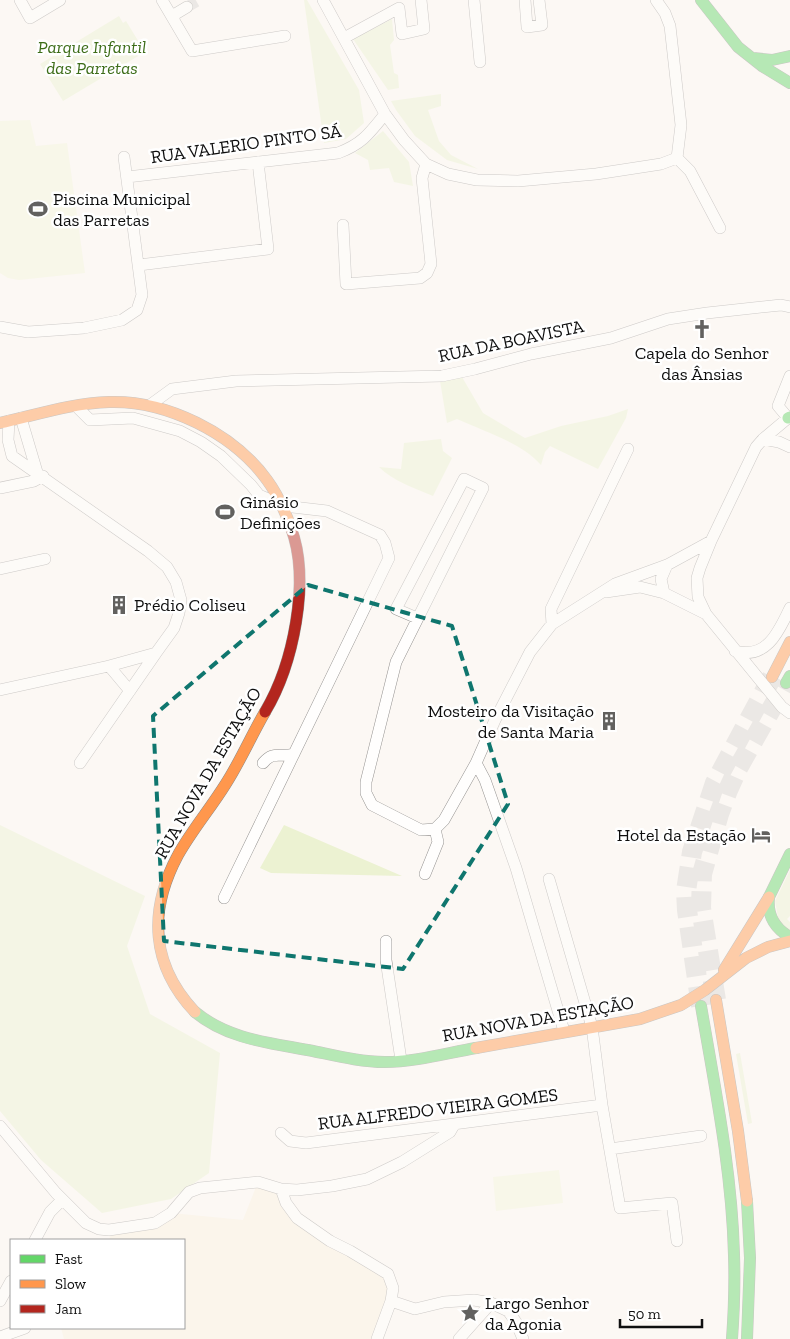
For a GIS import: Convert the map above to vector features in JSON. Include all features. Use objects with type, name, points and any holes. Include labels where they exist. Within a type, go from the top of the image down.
[{"type":"main road","points":[[701,0],[726,33],[750,57],[790,83]]},
{"type":"main road","points":[[750,57],[772,60],[790,56]]},
{"type":"main road","name":"RUA NOVA DA ESTAÇÃO","points":[[5,422],[77,406],[109,402],[150,405],[183,416],[210,429],[230,442],[255,464],[274,488],[284,506],[295,536],[300,576],[298,614],[291,648],[280,685],[226,784],[178,856],[166,881],[157,925],[160,947],[170,980],[179,994],[200,1016],[220,1029],[239,1036],[356,1059],[386,1062],[461,1051],[564,1031],[640,1019],[681,1005],[695,997],[746,958],[768,947],[790,941]]},
{"type":"main road","points":[[772,676],[790,642]]},
{"type":"main road","name":"RUA NOVA DA ESTAÇÃO","points":[[715,982],[768,897],[790,854]]},
{"type":"main road","points":[[768,897],[768,908],[774,923],[790,937]]},
{"type":"main road","points":[[716,1000],[743,1165],[748,1212],[749,1306],[747,1339]]},
{"type":"main road","points":[[702,1006],[729,1177],[735,1271],[732,1339]]},
{"type":"street","points":[[20,0],[30,18],[60,0]]},
{"type":"street","points":[[162,0],[192,51],[285,36]]},
{"type":"street","points":[[323,0],[385,114],[404,140],[426,164],[448,174],[477,180],[518,181],[605,173],[661,164],[677,158]]},
{"type":"street","points":[[344,38],[399,8],[402,34],[424,29],[421,0]]},
{"type":"street","points":[[474,0],[480,62]]},
{"type":"street","points":[[525,0],[527,27],[542,25],[539,0]]},
{"type":"street","points":[[656,0],[665,13],[670,26],[681,125],[677,158]]},
{"type":"street","points":[[172,16],[187,7]]},
{"type":"street","name":"RUA VALERIO PINTO SÁ","points":[[127,177],[338,153],[355,147],[369,134],[385,114]]},
{"type":"street","points":[[0,327],[28,332],[84,328],[122,320],[137,310],[142,295],[140,265],[124,156]]},
{"type":"street","points":[[677,158],[690,171],[720,228]]},
{"type":"street","points":[[140,265],[268,249],[258,162]]},
{"type":"street","points":[[343,225],[346,284],[420,278],[427,272],[431,264],[422,178],[426,164]]},
{"type":"street","name":"RUA DA BOAVISTA","points":[[150,405],[172,389],[236,381],[442,376],[531,354],[611,338],[668,319],[781,305],[790,307]]},
{"type":"street","points":[[790,376],[778,406],[789,418],[756,447],[710,541],[697,578],[698,597],[706,614],[782,707],[790,713]]},
{"type":"street","points":[[77,406],[90,420],[133,418],[180,431],[201,442],[221,456],[259,495],[284,506],[327,511],[380,535],[385,544],[389,558],[224,898]]},
{"type":"street","points":[[21,418],[40,474]]},
{"type":"street","points":[[5,422],[12,456]]},
{"type":"street","points":[[763,439],[779,442],[790,447]]},
{"type":"street","points":[[552,624],[551,609],[628,449]]},
{"type":"street","points":[[0,450],[40,474],[167,567],[176,582],[181,600],[180,613],[174,628],[80,764]]},
{"type":"street","points":[[0,488],[34,481],[40,474]]},
{"type":"street","points":[[417,618],[396,609],[464,479],[483,488],[396,662],[366,782],[366,793],[372,805],[422,830],[435,829],[444,820],[476,763],[495,720],[530,652],[552,624],[615,584],[667,565],[710,541]]},
{"type":"street","points":[[0,569],[45,559]]},
{"type":"street","points":[[664,592],[661,579],[667,565]]},
{"type":"street","points":[[602,592],[640,587],[664,592],[706,614]]},
{"type":"street","points":[[735,651],[745,654],[751,653],[769,644],[780,630],[790,608]]},
{"type":"street","points":[[0,690],[109,666],[156,653]]},
{"type":"street","points":[[109,666],[130,691]]},
{"type":"street","points":[[263,763],[268,756],[284,757],[294,754]]},
{"type":"street","points":[[476,763],[485,780],[516,868],[564,1031]]},
{"type":"street","points":[[425,874],[438,842],[435,829]]},
{"type":"street","points":[[548,879],[592,1026],[602,1105],[620,1208],[672,1203],[677,1241]]},
{"type":"street","points":[[386,941],[386,960],[401,1060]]},
{"type":"street","name":"RUA ALFREDO VIEIRA GOMES","points":[[281,1133],[290,1141],[306,1143],[602,1105]]},
{"type":"street","points":[[0,1126],[62,1200],[86,1223],[110,1235],[155,1223],[171,1212],[189,1192],[200,1188],[258,1182],[281,1189],[297,1190],[367,1179],[402,1162],[450,1132],[454,1125]]},
{"type":"street","points":[[610,1149],[701,1136]]},
{"type":"street","points":[[281,1189],[286,1204],[297,1218],[330,1241],[356,1254],[388,1274],[393,1288],[391,1301],[377,1339]]},
{"type":"street","points":[[36,1239],[50,1212],[62,1200]]},
{"type":"street","points":[[0,1300],[10,1283]]},
{"type":"street","points":[[391,1301],[415,1309],[449,1301],[474,1300],[492,1303],[508,1311],[516,1322],[523,1339]]},
{"type":"street","points":[[459,1339],[492,1303]]},
{"type":"street","points":[[0,1337],[22,1329]]},
{"type":"highlighted area","points":[[308,585],[452,626],[508,804],[403,969],[164,941],[153,716]]},
{"type":"shaded area","points":[[258,1182],[281,1189],[286,1203],[369,1262],[393,1288],[377,1339],[64,1339],[61,1329],[185,1329],[185,1239],[110,1239],[109,1230],[171,1213],[243,1220]]},
{"type":"green space","points":[[304,0],[307,0],[359,90],[364,123],[346,139],[324,143]]},
{"type":"green space","name":"Parque Infantil das Parretas","points":[[119,16],[123,23],[126,21],[145,52],[63,101],[40,64]]},
{"type":"green space","points":[[392,19],[394,40],[390,45],[394,73],[398,75],[399,88],[388,90],[353,39]]},
{"type":"green space","points":[[441,94],[441,106],[428,110],[439,141],[451,155],[478,169],[447,160],[415,136],[391,101]]},
{"type":"green space","name":"Piscina Municipal das Parretas","points":[[30,120],[36,146],[67,143],[85,273],[19,280],[8,278],[0,273],[0,121]]},
{"type":"green space","points":[[383,131],[409,162],[413,186],[394,182],[389,168],[370,170],[368,160],[355,153]]},
{"type":"green space","points":[[462,377],[483,413],[525,438],[561,426],[608,416],[628,409],[626,418],[598,469],[550,446],[545,452],[541,465],[523,450],[502,438],[457,419],[447,423],[440,381]]},
{"type":"green space","points":[[441,439],[443,451],[452,458],[433,496],[397,480],[379,467],[401,469],[404,443]]},
{"type":"green space","points":[[0,825],[145,896],[127,946],[150,1014],[220,1053],[209,1173],[171,1199],[102,1213],[41,1160],[0,1111]]},
{"type":"green space","points":[[284,825],[402,876],[271,873],[260,868]]},
{"type":"green space","points":[[790,870],[790,916],[787,919],[790,922],[790,932],[779,923],[775,901]]},
{"type":"green space","points":[[740,1053],[752,1123],[748,1124],[736,1054]]},
{"type":"green space","points":[[559,1170],[563,1203],[496,1211],[493,1177]]},
{"type":"tunnel","points":[[187,7],[199,0]]},
{"type":"tunnel","points":[[701,1006],[687,910],[686,891],[692,852],[715,783],[772,677]]},
{"type":"tunnel","points":[[716,1000],[701,908],[702,874],[719,814],[728,790],[738,768],[786,683]]},
{"type":"traffic: fast","points":[[701,0],[738,47],[762,66],[790,83]]},
{"type":"traffic: fast","points":[[753,58],[772,60],[790,56]]},
{"type":"traffic: fast","points":[[786,683],[790,676]]},
{"type":"traffic: fast","points":[[790,854],[769,897],[769,910],[773,920],[790,937]]},
{"type":"traffic: fast","points":[[701,1006],[722,1130],[733,1224],[734,1297],[732,1339]]},
{"type":"traffic: fast","points":[[195,1012],[222,1029],[236,1035],[267,1043],[358,1060],[376,1062],[408,1061],[476,1048]]},
{"type":"traffic: fast","points":[[747,1201],[750,1258],[747,1339]]},
{"type":"traffic: slow","points":[[0,423],[68,407],[109,402],[131,403],[175,413],[217,434],[253,463],[275,491],[291,528]]},
{"type":"traffic: slow","points":[[772,677],[790,642]]},
{"type":"traffic: slow","points":[[195,1012],[180,994],[162,956],[159,937],[162,897],[168,876],[178,855],[230,776],[265,712]]},
{"type":"traffic: slow","points":[[724,970],[769,897]]},
{"type":"traffic: slow","points":[[476,1048],[640,1019],[681,1005],[705,990],[746,958],[768,947],[790,941]]},
{"type":"traffic: slow","points":[[716,1000],[738,1131],[747,1201]]},
{"type":"traffic: jam","points":[[265,712],[284,671],[296,622],[299,572],[297,549],[291,528]]},
{"type":"place","name":"Piscina Municipal das Parretas","points":[[38,209]]},
{"type":"place","name":"Capela do Senhor das Ânsias","points":[[702,329]]},
{"type":"place","name":"Ginásio Definições","points":[[225,512]]},
{"type":"place","name":"Prédio Coliseu","points":[[119,605]]},
{"type":"place","name":"Mosteiro da Visitação de Santa Maria","points":[[609,721]]},
{"type":"place","name":"Hotel da Estação","points":[[761,835]]},
{"type":"place","name":"Largo Senhor da Agonia","points":[[470,1313]]}]
